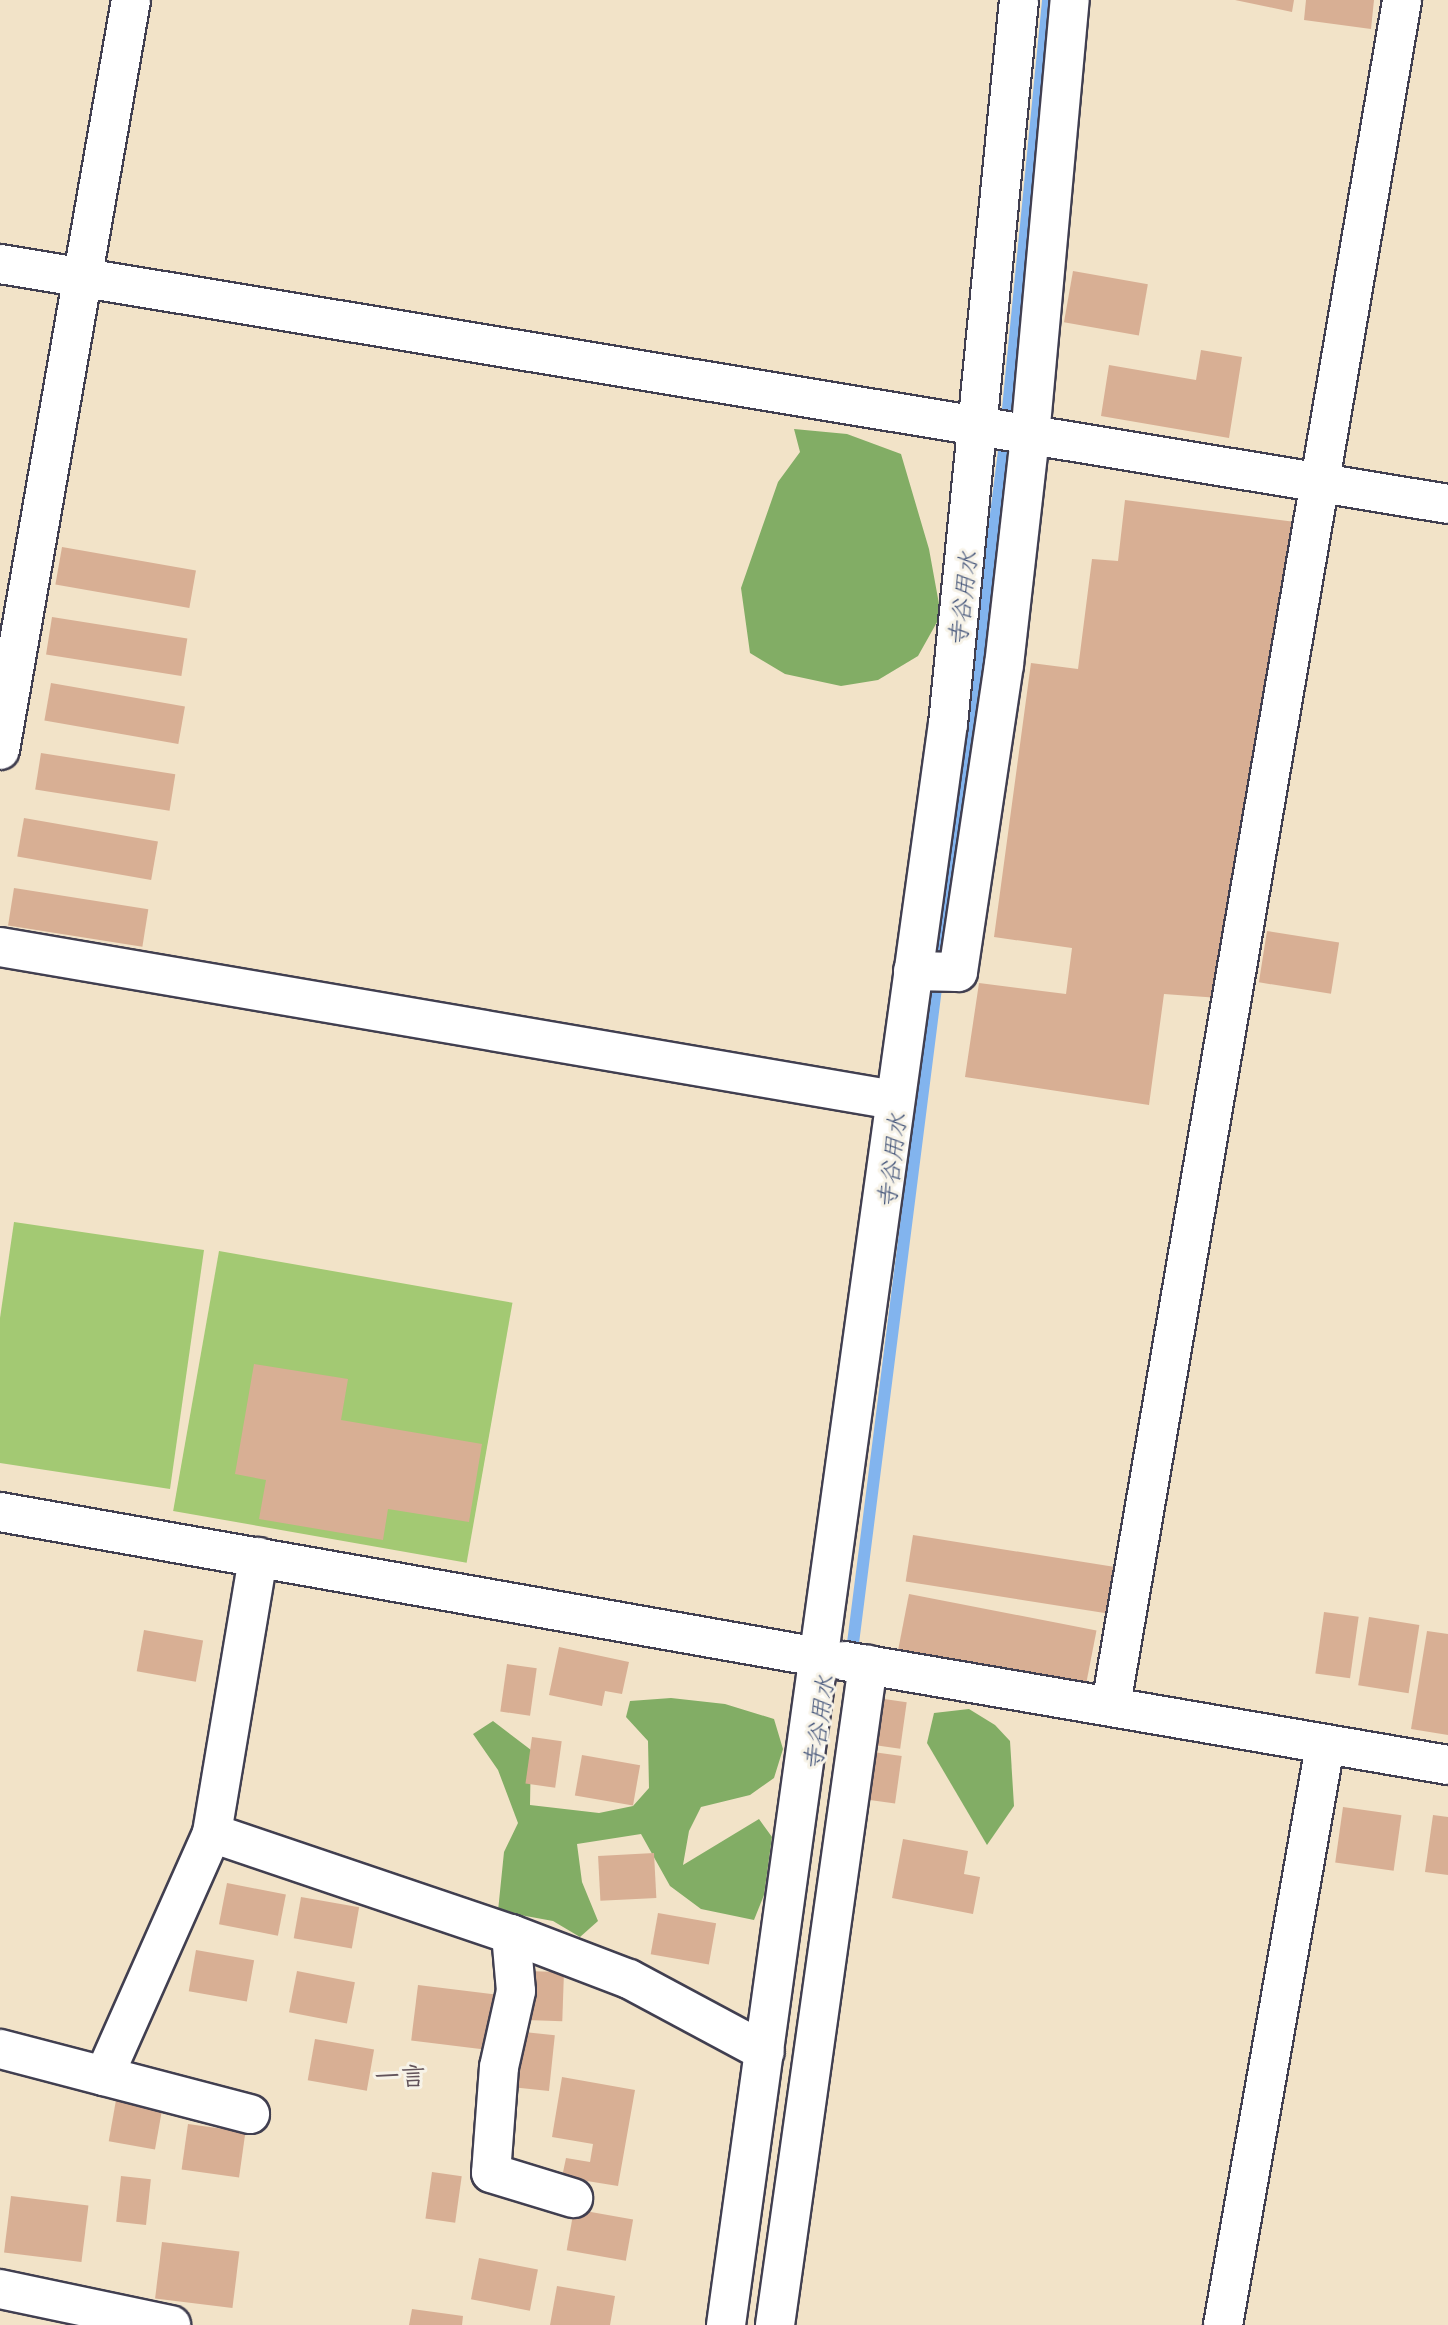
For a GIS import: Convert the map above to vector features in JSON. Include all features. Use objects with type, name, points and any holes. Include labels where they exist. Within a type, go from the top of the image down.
[{"type":"street","points":[[0,750],[131,0]]},
{"type":"street","points":[[726,2325],[948,724],[1019,0]]},
{"type":"street","points":[[913,971],[958,972],[1004,665],[1030,436],[1070,0]]},
{"type":"street","points":[[1111,1705],[1317,482],[1402,0]]},
{"type":"street","points":[[0,264],[81,280],[1448,504]]},
{"type":"street","points":[[0,947],[894,1100]]},
{"type":"street","points":[[0,1512],[818,1657],[1111,1705],[1325,1746],[1448,1765]]},
{"type":"street","points":[[104,2076],[212,1833],[258,1557]]},
{"type":"street","points":[[775,2325],[868,1665]]},
{"type":"street","points":[[1223,2325],[1325,1746]]},
{"type":"street","points":[[212,1833],[511,1934],[629,1979],[765,2052]]},
{"type":"street","points":[[511,1934],[516,1991],[499,2067],[491,2174],[573,2198]]},
{"type":"street","points":[[0,2049],[250,2114]]},
{"type":"street","points":[[0,2289],[172,2325]]},
{"type":"green space","points":[[794,429],[847,434],[901,454],[929,549],[941,615],[918,656],[878,680],[841,686],[785,674],[750,653],[741,588],[778,482],[800,452]]},
{"type":"green space","points":[[14,1222],[204,1250],[170,1489],[0,1463],[0,1318]]},
{"type":"green space","points":[[219,1251],[512,1303],[467,1563],[173,1511]]},
{"type":"green space","points":[[671,1698],[725,1704],[774,1719],[783,1749],[774,1778],[750,1795],[701,1807],[689,1831],[683,1865],[759,1819],[772,1837],[764,1895],[754,1920],[701,1909],[670,1886],[641,1834],[577,1844],[582,1882],[598,1921],[580,1937],[553,1921],[498,1911],[504,1852],[518,1823],[498,1770],[473,1734],[493,1721],[531,1750],[530,1805],[599,1813],[633,1806],[649,1788],[648,1741],[626,1717],[630,1701]]},
{"type":"green space","points":[[969,1709],[995,1725],[1010,1741],[1014,1806],[987,1845],[927,1743],[934,1713]]},
{"type":"building","points":[[1235,0],[1294,0],[1292,12]]},
{"type":"building","points":[[1306,0],[1374,0],[1371,29],[1304,20]]},
{"type":"building","points":[[1073,271],[1148,284],[1139,335],[1064,322]]},
{"type":"building","points":[[1201,350],[1242,357],[1229,438],[1101,416],[1109,365],[1196,380]]},
{"type":"building","points":[[1125,500],[1311,524],[1233,999],[1164,994],[1149,1105],[965,1077],[979,983],[1066,994],[1072,948],[994,937],[1031,663],[1078,669],[1092,559],[1118,561]]},
{"type":"building","points":[[62,547],[196,571],[189,608],[55,584]]},
{"type":"building","points":[[52,617],[187,638],[181,676],[46,655]]},
{"type":"building","points":[[51,683],[185,707],[178,744],[44,720]]},
{"type":"building","points":[[41,753],[175,774],[170,811],[35,790]]},
{"type":"building","points":[[24,818],[158,842],[151,880],[17,856]]},
{"type":"building","points":[[14,888],[148,909],[142,947],[8,926]]},
{"type":"building","points":[[1267,931],[1339,942],[1331,994],[1259,982]]},
{"type":"building","points":[[254,1364],[348,1379],[341,1420],[482,1444],[469,1522],[388,1509],[383,1540],[259,1519],[266,1480],[235,1474]]},
{"type":"building","points":[[913,1535],[1114,1567],[1106,1613],[906,1581]]},
{"type":"building","points":[[909,1594],[1096,1630],[1086,1685],[898,1649]]},
{"type":"building","points":[[1324,1612],[1359,1617],[1350,1678],[1315,1673]]},
{"type":"building","points":[[1369,1617],[1419,1625],[1409,1693],[1358,1685]]},
{"type":"building","points":[[144,1630],[203,1640],[196,1682],[137,1671]]},
{"type":"building","points":[[1427,1631],[1448,1634],[1448,1735],[1411,1729]]},
{"type":"building","points":[[559,1647],[629,1662],[622,1694],[605,1691],[602,1706],[549,1695]]},
{"type":"building","points":[[507,1664],[537,1668],[530,1716],[500,1712]]},
{"type":"building","points":[[877,1698],[907,1702],[900,1749],[870,1745]]},
{"type":"building","points":[[532,1737],[562,1741],[555,1788],[525,1784]]},
{"type":"building","points":[[873,1752],[902,1756],[895,1804],[866,1800]]},
{"type":"building","points":[[582,1755],[640,1765],[633,1806],[575,1795]]},
{"type":"building","points":[[1343,1807],[1401,1815],[1394,1871],[1335,1862]]},
{"type":"building","points":[[1433,1815],[1448,1817],[1448,1875],[1425,1872]]},
{"type":"building","points":[[903,1839],[968,1851],[964,1874],[980,1877],[973,1914],[892,1898]]},
{"type":"building","points":[[654,1853],[656,1898],[600,1901],[598,1856]]},
{"type":"building","points":[[227,1883],[286,1894],[278,1936],[219,1924]]},
{"type":"building","points":[[301,1897],[359,1907],[352,1949],[294,1938]]},
{"type":"building","points":[[658,1913],[716,1923],[709,1965],[651,1954]]},
{"type":"building","points":[[196,1950],[254,1960],[247,2002],[189,1991]]},
{"type":"building","points":[[297,1971],[355,1982],[347,2023],[289,2012]]},
{"type":"building","points":[[528,1971],[564,1972],[562,2021],[526,2020]]},
{"type":"building","points":[[418,1985],[495,1995],[489,2050],[411,2041]]},
{"type":"building","points":[[524,2032],[555,2035],[549,2091],[518,2088]]},
{"type":"building","points":[[315,2039],[374,2049],[367,2091],[308,2080]]},
{"type":"building","points":[[562,2077],[635,2090],[618,2186],[562,2177],[566,2158],[590,2162],[593,2144],[552,2137]]},
{"type":"building","points":[[116,2100],[162,2108],[155,2150],[109,2141]]},
{"type":"building","points":[[188,2124],[245,2132],[239,2178],[182,2170]]},
{"type":"building","points":[[432,2172],[462,2176],[455,2223],[425,2219]]},
{"type":"building","points":[[121,2176],[151,2179],[146,2225],[116,2222]]},
{"type":"building","points":[[11,2196],[88,2206],[81,2262],[4,2253]]},
{"type":"building","points":[[574,2209],[633,2219],[626,2261],[567,2250]]},
{"type":"building","points":[[162,2242],[239,2252],[232,2308],[155,2299]]},
{"type":"building","points":[[479,2258],[538,2269],[530,2311],[471,2299]]},
{"type":"building","points":[[557,2286],[615,2296],[610,2325],[550,2325]]},
{"type":"building","points":[[412,2309],[463,2316],[462,2325],[409,2325]]},
{"type":"waterway","name":"寺谷用水","points":[[851,1659],[1003,460],[1048,0]]},
{"type":"district","name":"一言","points":[[400,2078]]}]
